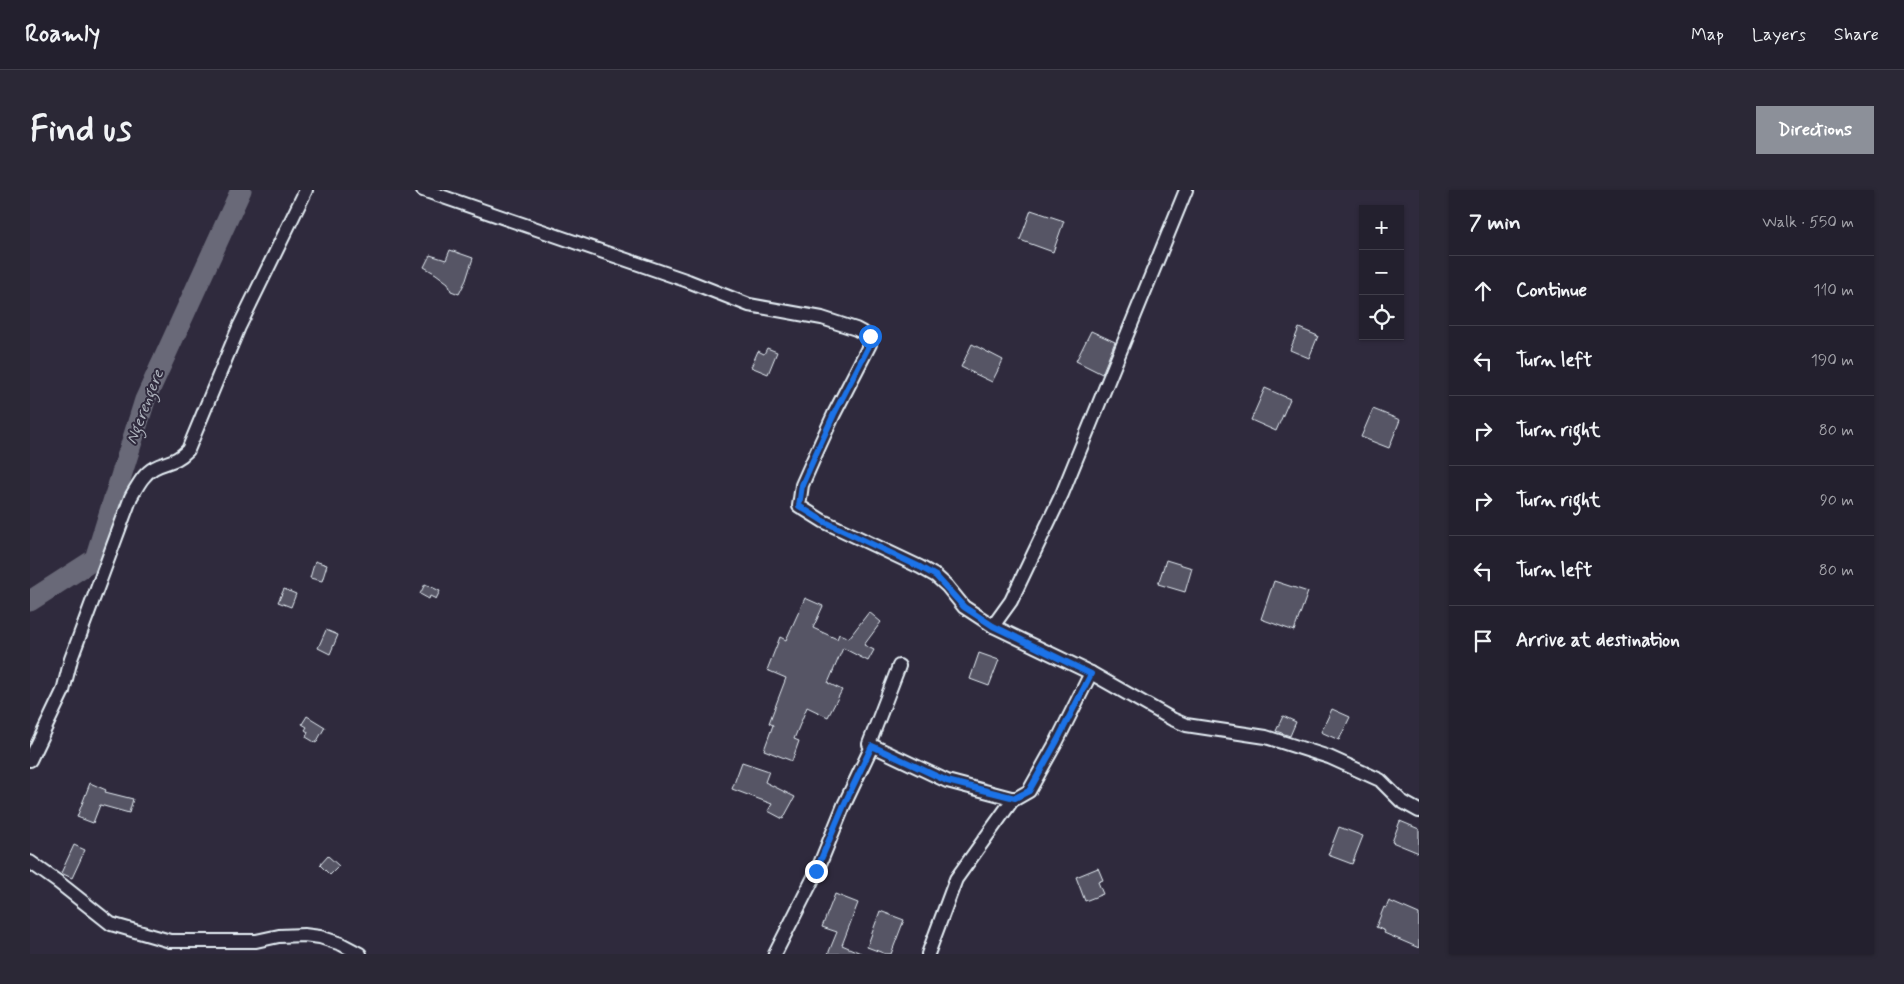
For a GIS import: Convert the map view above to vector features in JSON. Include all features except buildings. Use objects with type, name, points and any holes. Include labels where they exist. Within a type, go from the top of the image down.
[{"type":"street","points":[[30,760],[64,691],[71,659],[131,496],[145,475],[154,468],[178,460],[188,450],[239,327],[306,190]]},
{"type":"street","points":[[423,190],[688,281],[749,305],[822,318],[856,329],[870,336],[870,344],[834,414],[802,485],[799,506],[823,521],[856,535],[928,572],[947,586],[964,607],[993,626],[1091,674],[1172,719],[1186,725],[1266,737],[1329,757],[1380,780],[1402,801],[1419,811]]},
{"type":"street","points":[[993,626],[1011,601],[1062,494],[1186,190]]},
{"type":"street","points":[[899,666],[869,744],[947,781],[1014,798]]},
{"type":"street","points":[[928,954],[956,879],[1014,798],[1029,791],[1091,674]]},
{"type":"street","points":[[775,954],[816,871],[872,746]]},
{"type":"street","points":[[30,862],[112,924],[170,940],[256,941],[279,936],[304,935],[320,937],[341,944],[360,954]]},
{"type":"waterway","name":"Ngerengere","points":[[30,601],[95,559],[145,400],[241,190]]},
{"type":"route","points":[[816,871],[872,746],[947,781],[1015,798],[1029,791],[1091,674],[1046,650],[993,626],[964,607],[936,576],[856,535],[807,513],[799,506],[802,485],[834,414],[870,344],[870,336]]}]
